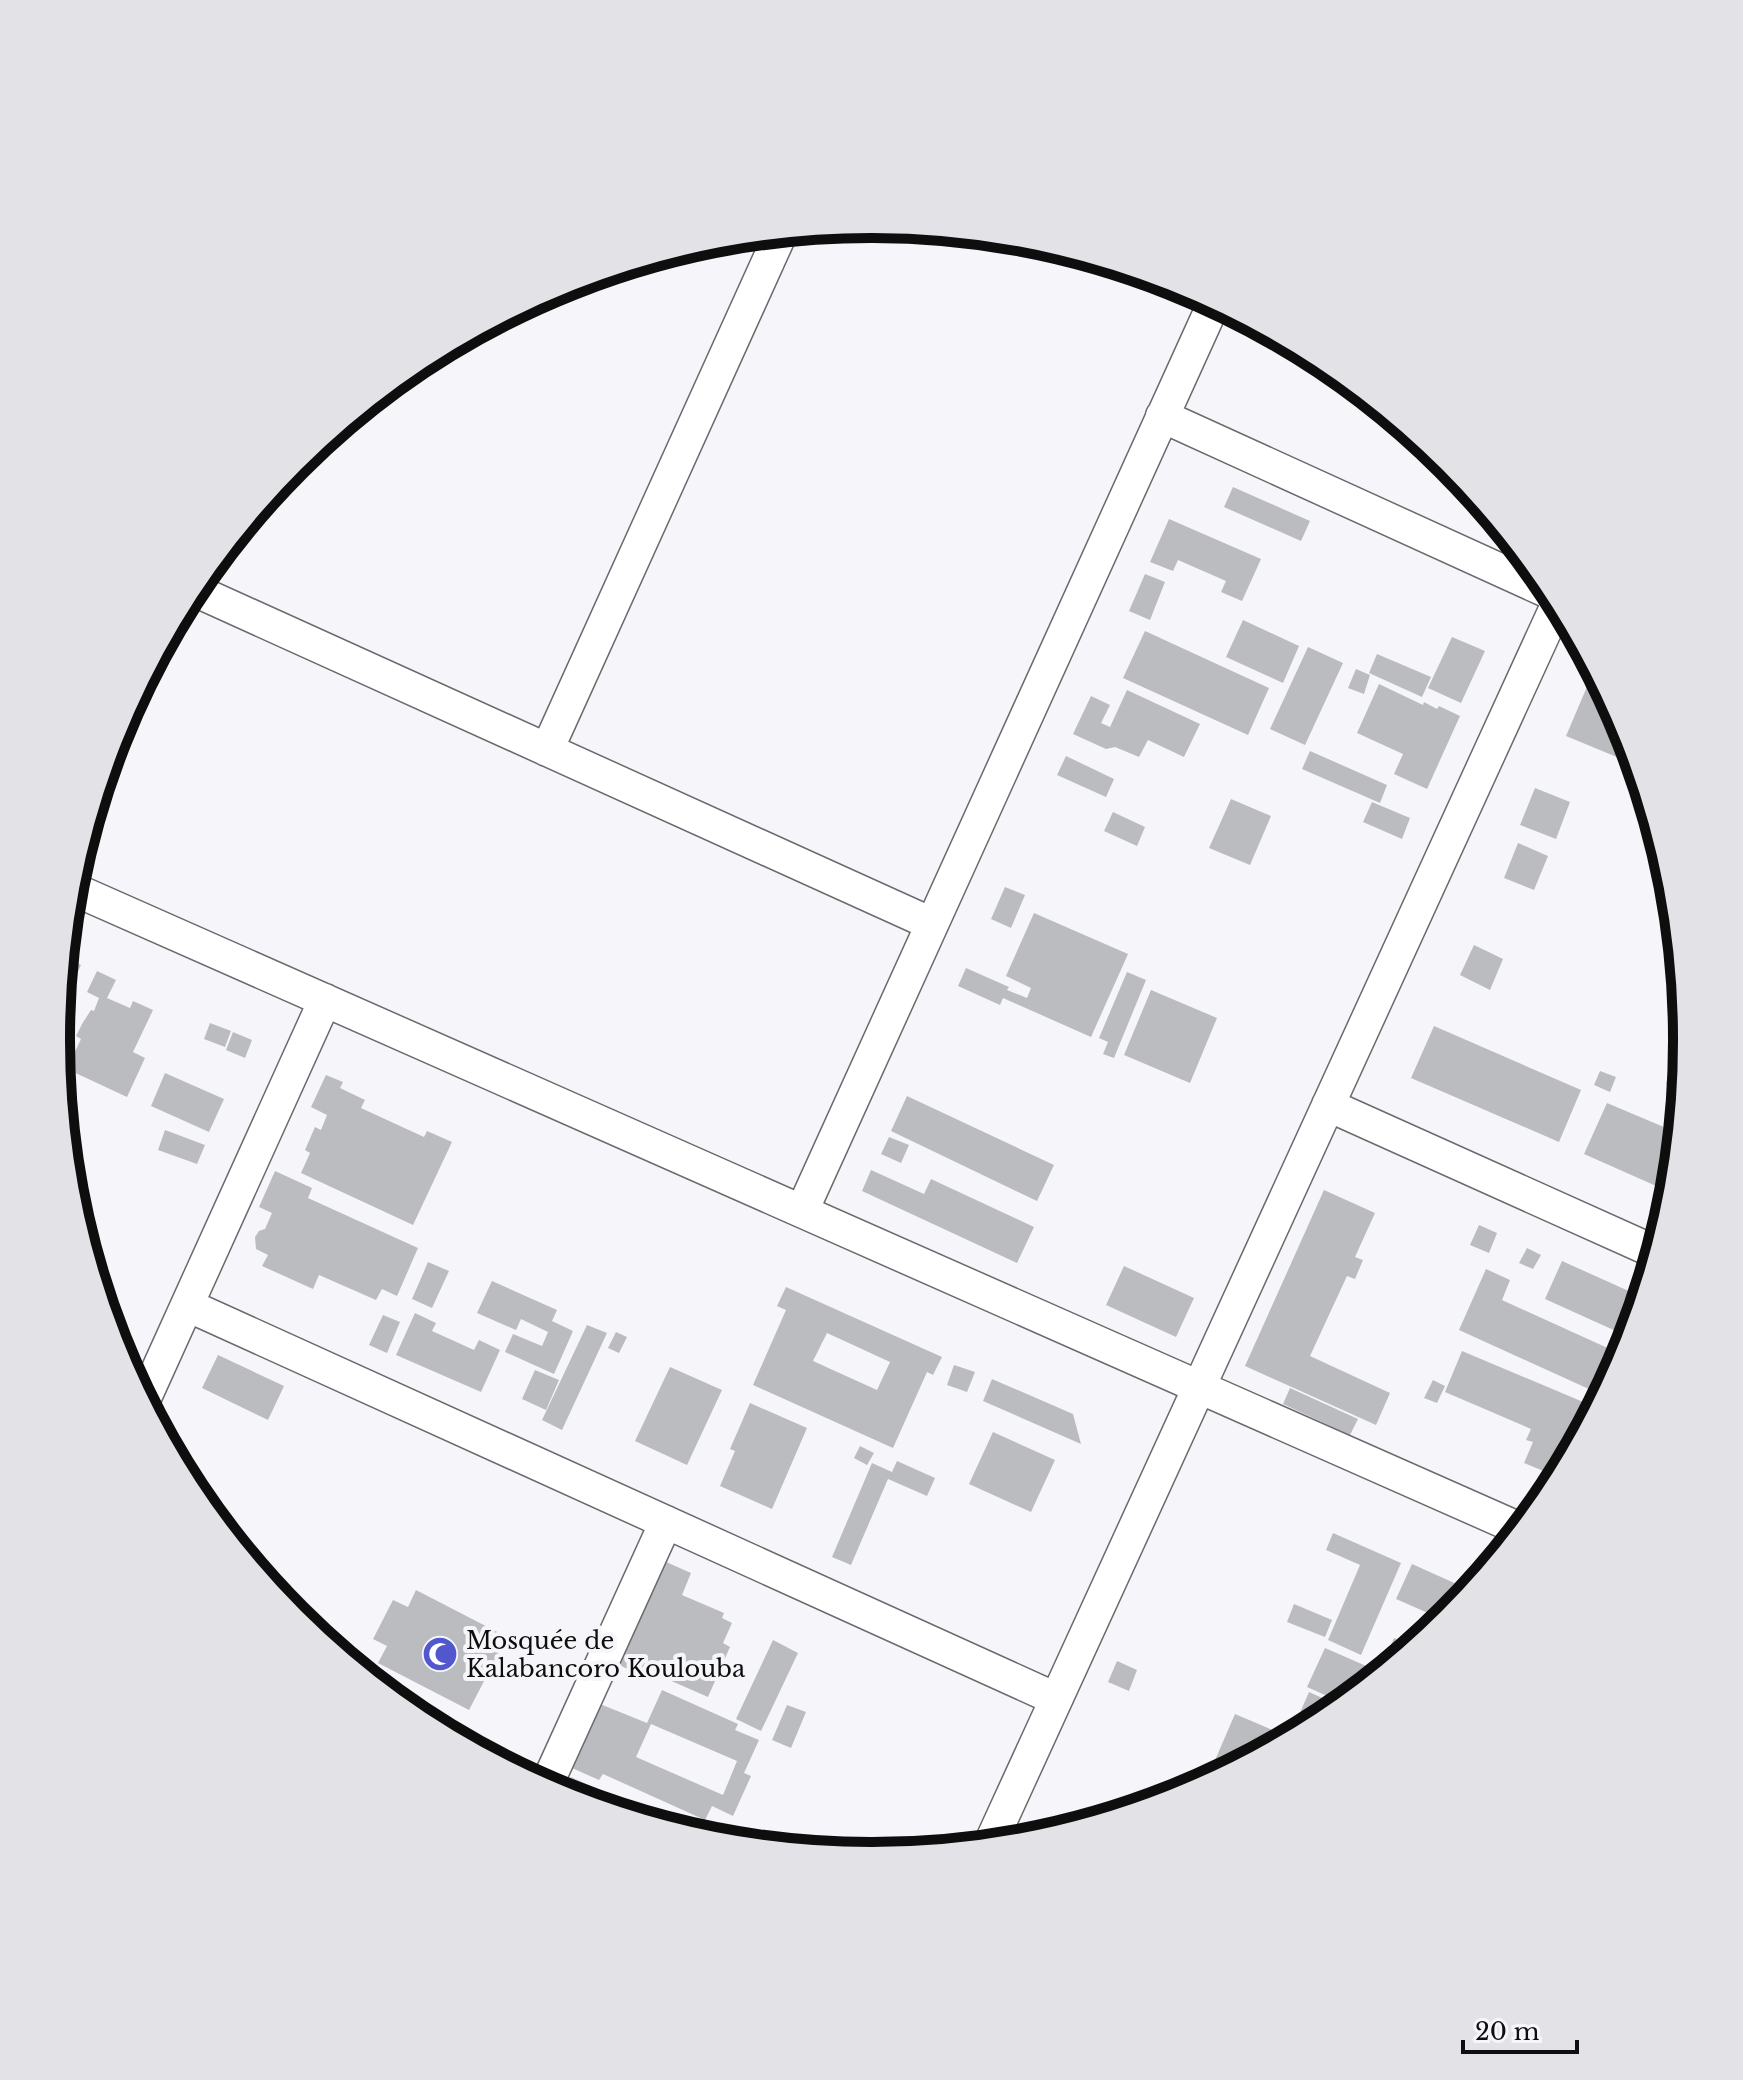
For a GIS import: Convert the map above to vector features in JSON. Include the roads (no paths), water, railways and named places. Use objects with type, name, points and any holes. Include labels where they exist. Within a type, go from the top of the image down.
[{"type":"street","points":[[547,750],[776,244]]},
{"type":"street","points":[[802,1211],[1209,314]]},
{"type":"street","points":[[1162,416],[1530,583]]},
{"type":"street","points":[[205,595],[932,924]]},
{"type":"street","points":[[996,1832],[1552,617]]},
{"type":"street","points":[[84,894],[1510,1524]]},
{"type":"street","points":[[150,1387],[325,1000]]},
{"type":"street","points":[[1328,1105],[1646,1248]]},
{"type":"street","points":[[187,1305],[1056,1699]]},
{"type":"street","points":[[551,1774],[666,1522]]},
{"type":"place","name":"Mosquée de Kalabancoro Koulouba","points":[[440,1654]]}]
